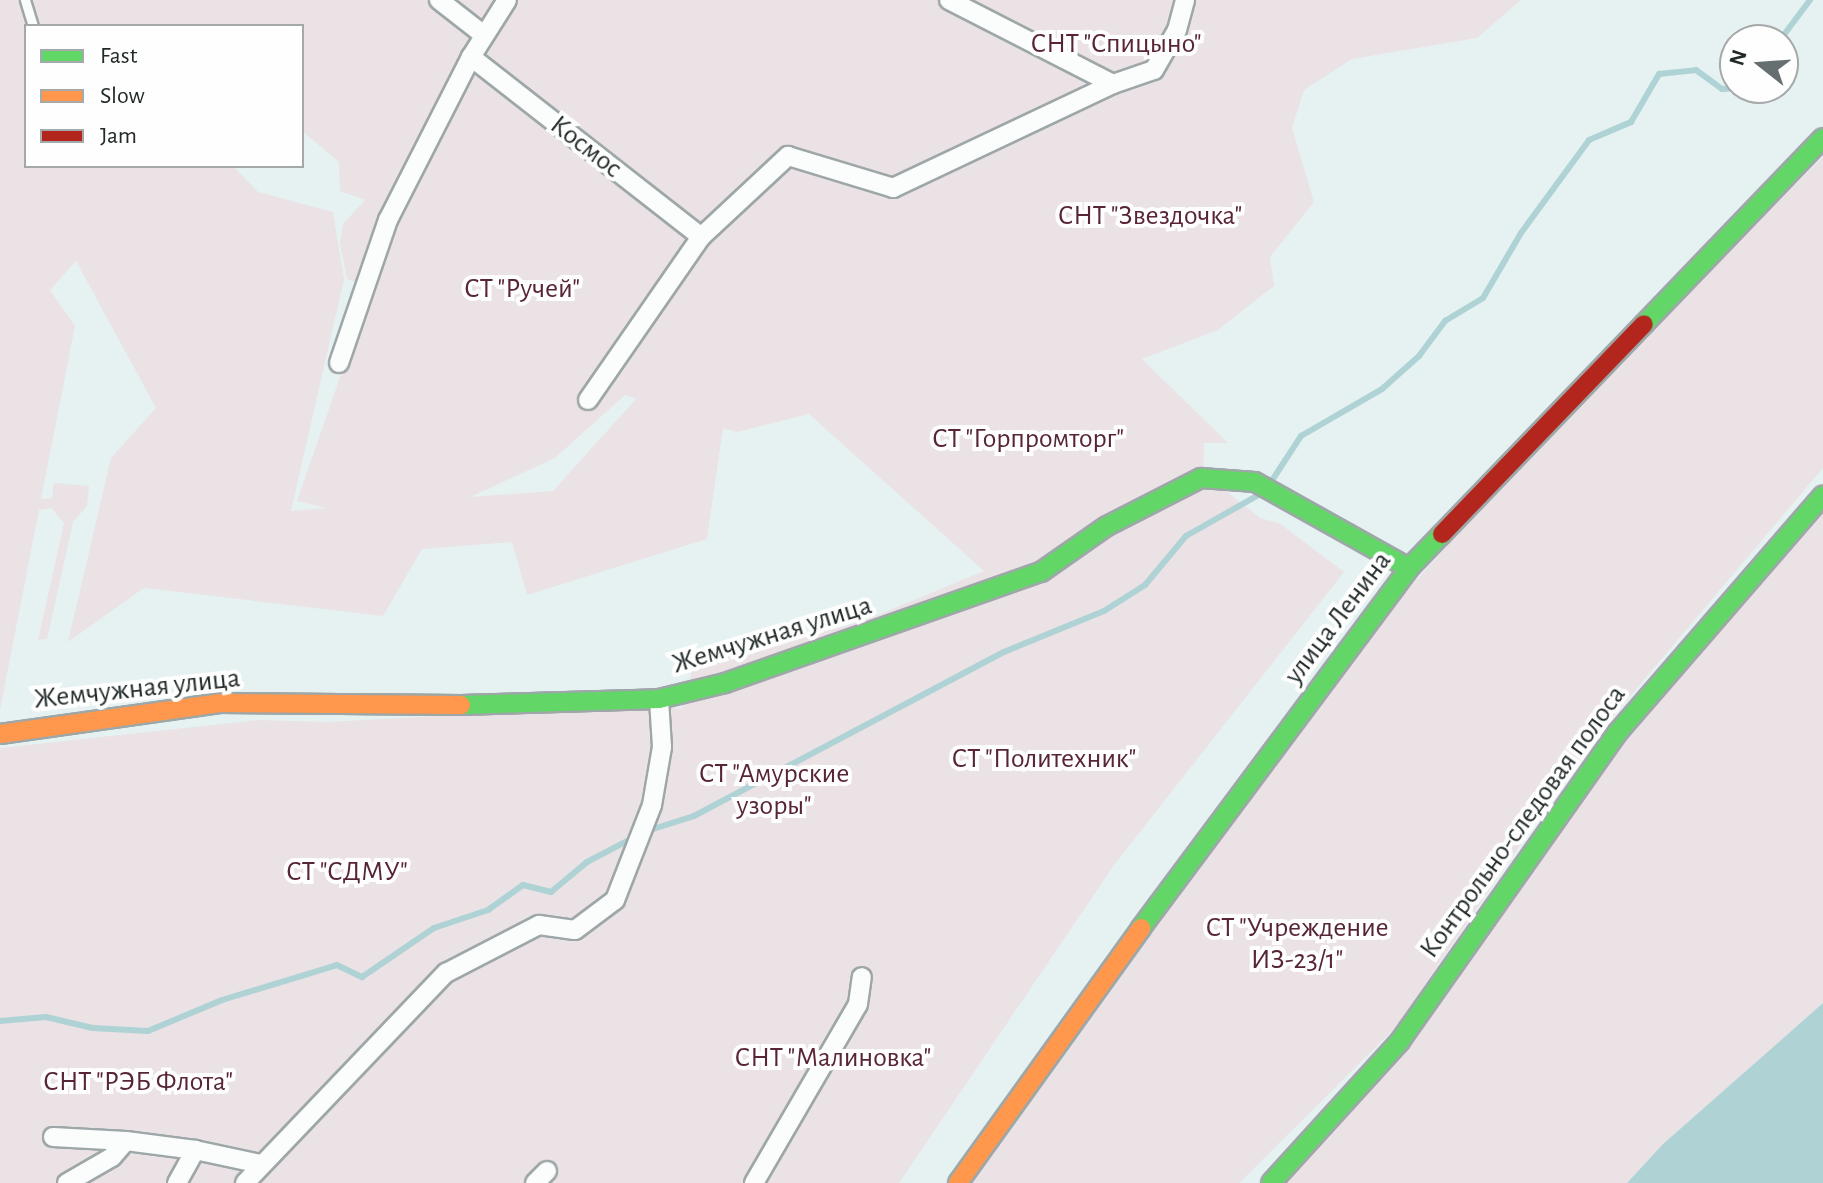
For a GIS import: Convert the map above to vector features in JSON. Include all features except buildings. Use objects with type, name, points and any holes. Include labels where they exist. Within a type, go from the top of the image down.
[{"type":"street","points":[[439,0],[484,35]]},
{"type":"street","points":[[339,363],[388,220],[471,57],[507,0]]},
{"type":"street","points":[[949,0],[1113,84]]},
{"type":"street","points":[[588,400],[701,237],[788,156],[893,188],[1113,84],[1154,70],[1177,30],[1185,0]]},
{"type":"street","name":"Космос","points":[[471,57],[701,237]]},
{"type":"street","name":"улица Ленина","points":[[958,1183],[1007,1108],[1409,568],[1823,138]]},
{"type":"street","name":"Жемчужная улица","points":[[0,734],[220,703],[358,708],[659,699],[725,683],[1041,572],[1107,526],[1201,478],[1255,482],[1409,568]]},
{"type":"street","name":"Контрольно-следовая полоса","points":[[1271,1183],[1400,1041],[1618,732],[1823,495]]},
{"type":"street","points":[[245,1183],[446,973],[539,925],[575,930],[597,918],[615,900],[646,819],[662,747],[659,699]]},
{"type":"street","points":[[754,1183],[858,1004],[862,977]]},
{"type":"street","points":[[53,1137],[126,1141],[195,1150],[261,1164]]},
{"type":"street","points":[[67,1183],[112,1157],[126,1141]]},
{"type":"street","points":[[177,1183],[195,1150]]},
{"type":"lane","points":[[25,0],[32,24]]},
{"type":"green space","points":[[0,0],[1521,0],[1477,38],[1352,59],[1304,90],[1292,128],[1314,202],[1270,257],[1274,286],[1218,330],[1142,359],[1228,443],[1204,443],[1203,483],[1225,490],[1260,518],[1279,523],[1344,572],[1114,865],[899,1183],[0,1183],[0,748],[259,720],[326,722],[646,705],[681,709],[694,665],[861,622],[984,571],[809,414],[737,432],[723,428],[707,539],[527,595],[512,542],[422,549],[383,616],[144,588],[68,642],[111,458],[156,408],[76,261],[50,290],[75,326],[41,499],[52,498],[54,483],[89,486],[87,506],[73,522],[47,639],[38,640],[64,523],[51,508],[39,510],[0,710]],"holes":[[[24,24],[304,24],[304,133],[339,162],[340,191],[365,200],[343,224],[340,243],[347,279],[371,288],[297,501],[326,508],[291,511],[344,279],[333,212],[258,192],[235,168],[24,168]],[[625,395],[636,399],[553,491],[470,497],[555,458]]]},
{"type":"green space","name":"СТ \"Учреждение ИЗ-23/1\"","points":[[1823,157],[1823,468],[1588,746],[1395,1028],[1239,1183],[968,1183],[1002,1130],[1404,594],[1572,407]]},
{"type":"green space","points":[[1823,498],[1823,1003],[1663,1144],[1627,1183],[1265,1183],[1401,1046],[1557,825]]},
{"type":"water","points":[[1823,1003],[1823,1183],[1627,1183],[1663,1144]]},
{"type":"waterway","points":[[1792,24],[1810,0]]},
{"type":"waterway","points":[[1269,485],[1301,436],[1382,389],[1419,356],[1445,321],[1483,298],[1521,233],[1589,140],[1631,122],[1659,74],[1696,70],[1719,87]]},
{"type":"waterway","points":[[647,831],[694,816],[1004,652],[1104,611],[1145,585],[1186,536],[1262,493]]},
{"type":"waterway","points":[[0,1021],[46,1017],[93,1028],[148,1031],[222,1000],[337,965],[362,977],[434,928],[488,910],[523,885],[551,892],[587,862],[633,838]]},
{"type":"traffic: fast","points":[[1644,324],[1823,138]]},
{"type":"traffic: fast","points":[[461,705],[659,699],[725,683],[1041,572],[1107,526],[1201,478],[1255,482],[1409,568]]},
{"type":"traffic: fast","points":[[1271,1183],[1400,1041],[1618,732],[1823,495]]},
{"type":"traffic: fast","points":[[1141,928],[1409,568],[1442,534]]},
{"type":"traffic: slow","points":[[0,734],[220,703],[461,705]]},
{"type":"traffic: slow","points":[[958,1183],[1141,928]]},
{"type":"traffic: jam","points":[[1442,534],[1644,324]]},
{"type":"park label","name":"СНТ \"Спицыно\"","points":[[1116,44]]},
{"type":"park label","name":"СНТ \"Звездочка\"","points":[[1150,216]]},
{"type":"park label","name":"СТ \"Ручей\"","points":[[522,289]]},
{"type":"park label","name":"СТ \"Горпромторг\"","points":[[1028,439]]},
{"type":"park label","name":"СТ \"Политехник\"","points":[[1044,759]]},
{"type":"park label","name":"СТ \"Амурские узоры\"","points":[[774,790]]},
{"type":"park label","name":"СТ \"СДМУ\"","points":[[347,872]]},
{"type":"park label","name":"СНТ \"Малиновка\"","points":[[833,1058]]},
{"type":"park label","name":"СНТ \"РЭБ Флота\"","points":[[138,1082]]}]
